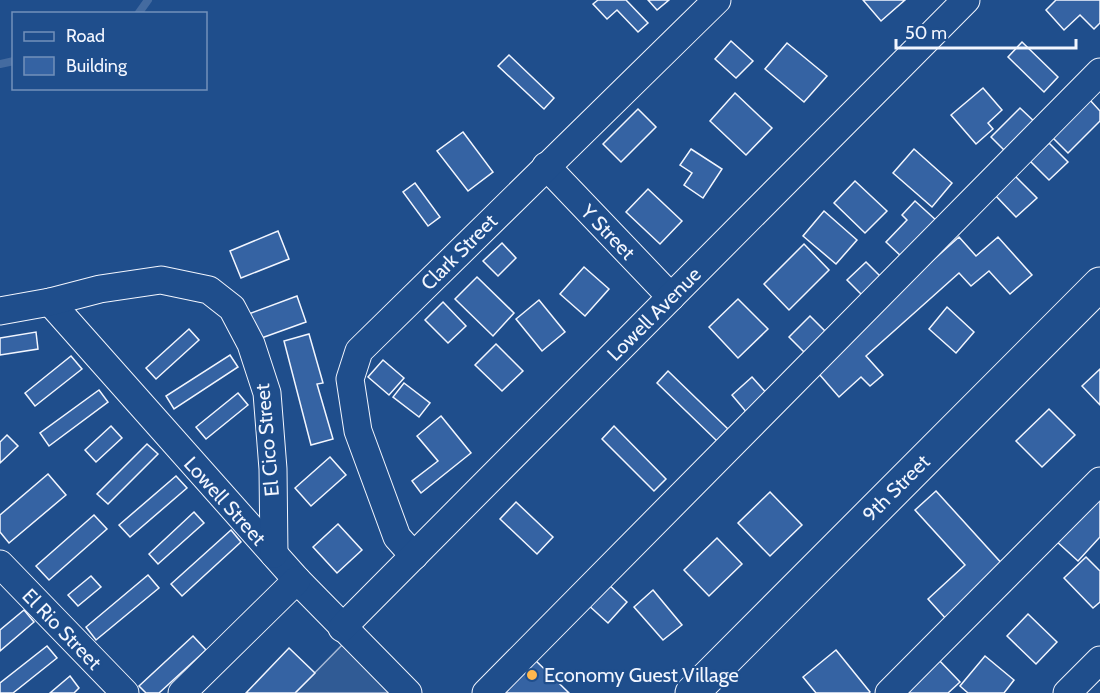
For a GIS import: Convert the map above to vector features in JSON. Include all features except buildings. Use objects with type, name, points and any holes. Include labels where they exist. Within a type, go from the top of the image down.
[{"type":"main road","name":"9th Street","points":[[693,693],[1100,284]]},
{"type":"street","name":"Clark Street","points":[[414,556],[397,537],[358,431],[350,379],[359,351],[717,0]]},
{"type":"street","name":"Lowell Avenue","points":[[342,628],[966,0]]},
{"type":"street","points":[[486,693],[1100,72]]},
{"type":"street","name":"Y Street","points":[[546,166],[671,297]]},
{"type":"street","name":"El Cico Street","points":[[0,311],[50,302],[100,288],[161,280],[208,290],[232,308],[252,344],[267,393],[273,469],[274,554]]},
{"type":"street","name":"Lowell Street","points":[[50,302],[297,580],[408,693]]},
{"type":"street","points":[[889,693],[1100,481]]},
{"type":"street","name":"El Rio Street","points":[[0,564],[125,693]]},
{"type":"street","points":[[182,693],[297,580]]},
{"type":"street","points":[[1067,693],[1100,660]]},
{"type":"shaded area","points":[[342,645],[391,693],[295,693]]},
{"type":"waterway","points":[[139,12],[148,0]]},
{"type":"waterway","points":[[0,64],[12,61]]},
{"type":"place","name":"Economy Guest Village","points":[[532,675]]}]
